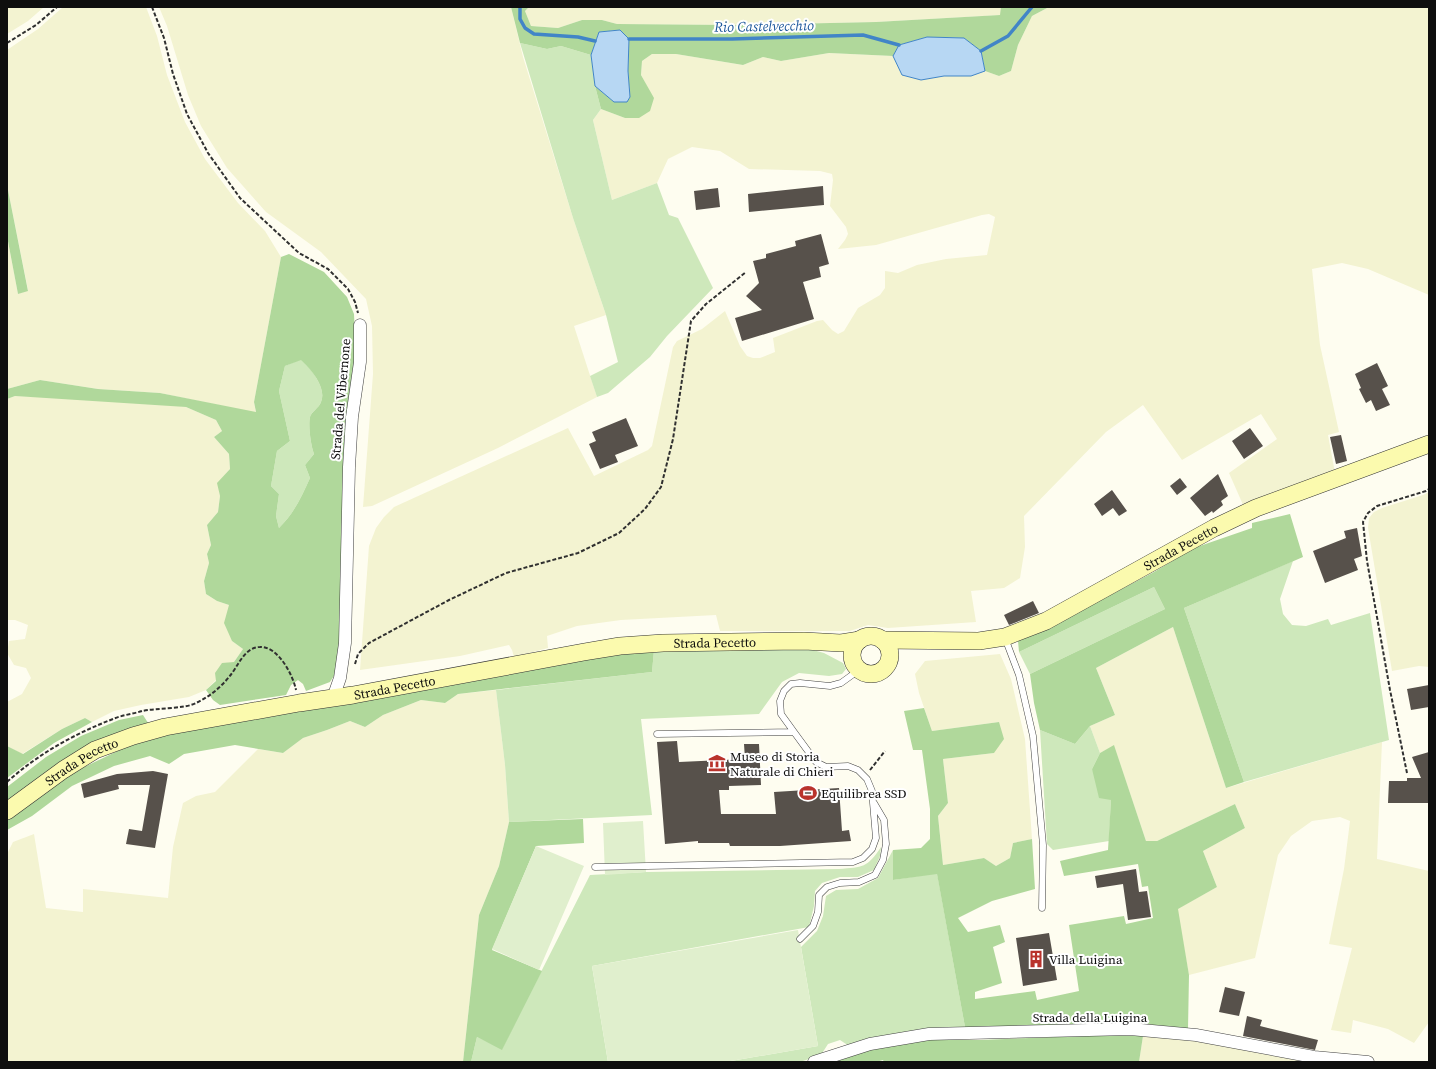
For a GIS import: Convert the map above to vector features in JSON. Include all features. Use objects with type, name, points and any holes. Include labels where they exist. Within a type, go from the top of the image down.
[{"type":"main road","name":"Strada Pecetto","points":[[7,811],[63,770],[95,750],[164,727],[620,646],[664,643],[804,641],[842,643],[860,640],[871,636],[882,640],[933,641],[979,641],[1005,637],[1046,621],[1214,528],[1256,508],[1429,444]]},
{"type":"main road","points":[[856,666],[852,656],[856,644],[860,640]]},
{"type":"main road","points":[[882,640],[889,650],[889,662]]},
{"type":"main road","name":"Strada Pecetto","points":[[804,641],[831,650],[865,673],[877,674],[902,651],[933,641]]},
{"type":"street","name":"Strada del Vibernone","points":[[333,698],[340,678],[345,643],[349,467],[352,417],[360,362],[360,324]]},
{"type":"street","name":"Strada della Luigina","points":[[814,1062],[870,1044],[930,1034],[1130,1029],[1196,1035],[1314,1057],[1368,1062]]},
{"type":"lane","points":[[1005,637],[1019,675],[1033,736],[1043,845],[1042,908]]},
{"type":"lane","points":[[595,867],[853,862],[863,858],[872,849],[876,838],[872,791],[864,777],[858,770],[848,766],[826,766],[816,762],[780,714],[780,701],[784,691],[791,684],[800,682],[830,686],[841,683],[856,666]]},
{"type":"lane","points":[[657,734],[794,732]]},
{"type":"lane","points":[[800,939],[813,926],[818,912],[819,895],[827,887],[840,883],[859,882],[875,875],[883,860],[886,844],[884,820],[873,802]]},
{"type":"path","points":[[7,43],[36,25],[57,7]]},
{"type":"path","name":"Strada del Vibernone","points":[[152,7],[164,38],[173,74],[187,114],[208,153],[240,198],[300,253],[328,269],[348,289],[356,302],[360,324]]},
{"type":"path","points":[[354,669],[358,654],[369,643],[449,600],[506,573],[578,552],[598,543],[618,533],[645,509],[661,487],[673,439],[691,321],[706,304],[746,272]]},
{"type":"path","points":[[1407,773],[1390,690],[1367,561],[1362,522],[1368,513],[1377,506],[1426,491],[1429,488]]},
{"type":"path","points":[[7,782],[24,767],[56,745],[114,718],[145,711],[194,704],[200,701],[211,695],[229,677],[246,653],[259,646],[270,648],[283,661],[294,680],[299,703]]},
{"type":"path","points":[[864,777],[886,751]]},
{"type":"green space","points":[[7,7],[44,7],[28,21],[7,34]]},
{"type":"green space","points":[[63,7],[146,7],[157,36],[167,75],[185,122],[205,159],[238,203],[265,231],[281,257],[254,402],[256,413],[160,393],[98,389],[40,380],[7,389],[7,236],[18,294],[28,290],[7,185],[7,50],[38,29]]},
{"type":"green space","points":[[159,7],[511,7],[523,57],[573,218],[606,315],[574,326],[597,397],[498,448],[372,506],[363,507],[373,374],[372,326],[366,299],[321,252],[266,212],[227,168],[201,126],[188,95],[167,26]]},
{"type":"green space","points":[[511,7],[529,7],[525,11],[531,26],[558,28],[582,20],[602,20],[617,24],[732,25],[876,22],[1000,15],[1001,7],[1049,7],[1032,16],[1018,45],[1011,71],[999,76],[985,71],[981,51],[964,38],[927,37],[899,45],[893,56],[829,53],[781,61],[763,57],[743,65],[676,54],[652,54],[642,61],[641,75],[654,98],[650,111],[639,118],[625,118],[601,109],[595,86],[614,102],[630,98],[628,71],[629,39],[620,30],[599,32],[591,55],[561,46],[547,49],[520,43]]},
{"type":"green space","points":[[529,7],[1001,7],[1001,15],[876,22],[732,25],[617,24],[602,20],[582,20],[558,28],[531,26],[525,11]]},
{"type":"green space","points":[[1049,7],[1429,7],[1429,295],[1368,269],[1342,263],[1312,269],[1320,345],[1339,432],[1328,435],[1335,473],[1244,507],[1229,473],[1277,439],[1261,414],[1182,460],[1143,405],[1106,432],[1024,516],[1025,547],[1020,578],[1004,588],[971,591],[976,622],[888,628],[868,625],[850,631],[720,631],[716,615],[621,620],[577,626],[547,636],[548,648],[514,657],[509,645],[460,656],[360,670],[369,546],[376,528],[394,507],[568,428],[594,476],[648,450],[652,446],[673,347],[677,341],[702,329],[725,311],[740,346],[747,356],[760,358],[775,352],[773,338],[817,321],[823,320],[838,334],[844,331],[858,308],[880,295],[885,288],[885,271],[898,273],[917,265],[946,259],[987,255],[995,217],[989,214],[876,245],[838,249],[848,234],[846,227],[830,206],[833,180],[832,174],[820,171],[749,169],[720,151],[692,147],[668,159],[657,183],[612,200],[593,120],[601,109],[625,118],[653,98],[641,75],[642,61],[652,54],[676,54],[743,65],[763,57],[781,61],[829,53],[893,56],[902,75],[921,80],[944,76],[971,76],[985,71],[999,76],[1011,71],[1018,45],[1032,16]]},
{"type":"green space","points":[[520,43],[547,49],[561,46],[591,55],[595,86],[601,109],[593,120],[612,200],[657,183],[669,215],[678,218],[713,288],[667,336],[650,357],[608,393],[597,397],[590,376],[618,362],[606,315],[573,218]]},
{"type":"green space","points":[[7,185],[28,291],[18,294],[7,236]]},
{"type":"green space","points":[[289,254],[324,272],[347,297],[354,314],[356,359],[345,500],[341,530],[341,644],[337,671],[330,682],[306,691],[303,684],[298,680],[291,685],[286,695],[220,705],[213,700],[206,690],[216,681],[215,673],[222,663],[234,662],[243,649],[232,641],[224,623],[229,605],[217,601],[206,594],[204,581],[209,563],[207,554],[211,545],[207,525],[218,512],[220,496],[217,483],[230,469],[229,454],[214,437],[222,431],[216,420],[186,407],[15,396],[7,399],[7,389],[40,380],[98,389],[160,393],[256,412],[254,402],[281,257]],"holes":[[[301,360],[317,379],[322,391],[321,402],[311,415],[309,421],[310,436],[314,454],[305,465],[310,478],[297,505],[279,528],[276,516],[279,494],[271,486],[277,451],[290,441],[279,391],[285,366]]]},
{"type":"green space","points":[[301,359],[317,379],[322,391],[322,397],[320,404],[310,417],[310,436],[314,454],[305,465],[310,478],[297,505],[279,528],[276,516],[279,494],[271,486],[277,451],[290,441],[279,391],[285,366]]},
{"type":"green space","points":[[15,396],[136,399],[186,407],[216,420],[222,431],[214,437],[229,454],[230,469],[218,483],[220,496],[218,512],[207,525],[211,545],[207,554],[209,563],[204,581],[206,594],[217,601],[229,605],[232,641],[243,649],[234,662],[206,690],[189,697],[114,711],[92,722],[85,718],[62,729],[22,754],[7,746],[7,702],[22,694],[31,678],[26,668],[14,665],[7,653],[9,641],[25,639],[28,625],[15,620],[7,620],[7,399]]},
{"type":"green space","points":[[1429,492],[1429,667],[1419,666],[1392,671],[1368,528],[1369,518],[1374,512],[1382,508]]},
{"type":"green space","points":[[1290,514],[1303,557],[1184,608],[1244,782],[1226,788],[1173,627],[1096,668],[1115,715],[1090,726],[1075,744],[1040,730],[1030,674],[1165,609],[1154,587],[1019,652],[1018,641],[1082,610],[1154,572],[1194,548],[1252,528],[1252,523]]},
{"type":"green space","points":[[1293,561],[1280,599],[1283,614],[1292,625],[1306,626],[1328,619],[1331,625],[1370,613],[1389,740],[1244,782],[1184,608]]},
{"type":"green space","points":[[1154,587],[1165,609],[1030,674],[1019,652]]},
{"type":"green space","points":[[1173,627],[1226,788],[1382,742],[1377,859],[1429,871],[1429,1022],[1414,1043],[1388,1029],[1353,1020],[1351,1033],[1331,1030],[1352,948],[1329,944],[1344,869],[1350,821],[1340,817],[1312,821],[1291,836],[1278,855],[1255,958],[1189,975],[1177,909],[1217,887],[1203,851],[1245,828],[1235,804],[1157,841],[1146,841],[1114,746],[1100,753],[1090,726],[1115,715],[1096,668]]},
{"type":"green space","points":[[802,647],[824,653],[843,663],[846,669],[842,674],[829,676],[799,673],[782,682],[759,714],[641,719],[652,815],[509,822],[505,765],[496,690],[652,672],[654,650]]},
{"type":"green space","points":[[654,650],[652,672],[458,694],[445,703],[421,700],[383,715],[365,727],[350,721],[303,738],[283,753],[235,745],[184,754],[169,764],[150,756],[114,766],[72,786],[32,816],[7,830],[7,818],[76,771],[128,746],[167,733],[584,658]]},
{"type":"green space","points":[[1000,654],[1011,679],[1025,739],[1032,839],[1013,843],[1010,858],[996,866],[984,858],[943,865],[938,816],[948,803],[943,759],[994,753],[999,722],[932,731],[919,693],[915,674],[925,661]]},
{"type":"green space","points":[[496,690],[505,765],[509,822],[499,866],[479,915],[463,1062],[7,1062],[7,854],[13,842],[34,834],[46,908],[83,912],[83,889],[168,898],[173,847],[183,803],[196,796],[215,792],[258,749],[283,753],[303,738],[350,721],[365,727],[383,715],[421,700],[445,703],[458,694]]},
{"type":"green space","points":[[924,708],[932,731],[999,722],[1004,739],[994,753],[943,759],[948,803],[938,816],[943,865],[984,858],[996,866],[1010,858],[1013,843],[1032,839],[1035,889],[992,901],[958,918],[968,932],[1000,925],[1005,942],[993,947],[1002,983],[975,992],[975,999],[1035,991],[1037,1000],[1079,991],[1069,925],[1124,916],[1126,924],[1153,918],[1148,886],[1142,887],[1138,864],[1064,876],[1060,861],[1108,850],[1111,800],[1099,798],[1092,769],[1100,753],[1114,745],[1146,841],[1157,841],[1235,804],[1245,828],[1203,851],[1217,887],[1178,909],[1189,975],[1188,1029],[1136,1023],[998,1028],[965,1027],[937,874],[893,880],[893,850],[921,848],[930,839],[930,809],[922,750],[913,750],[904,711]]},
{"type":"green space","points":[[143,715],[150,726],[7,805],[7,787],[46,757],[81,736],[119,720]]},
{"type":"green space","points":[[85,718],[92,722],[54,743],[7,778],[7,746],[23,754],[62,729]]},
{"type":"green space","points":[[1090,726],[1100,753],[1092,769],[1111,800],[1109,841],[1053,850],[1047,844],[1040,730],[1075,744]]},
{"type":"green space","points":[[583,819],[584,843],[536,846],[492,950],[542,971],[502,1050],[477,1037],[471,1062],[463,1062],[479,915],[499,866],[509,822]]},
{"type":"green space","points":[[643,821],[646,872],[605,875],[603,823]]},
{"type":"green space","points":[[536,846],[584,866],[539,970],[492,949]]},
{"type":"green space","points":[[881,847],[880,856],[874,870],[858,877],[840,877],[822,883],[815,891],[814,906],[809,927],[592,966],[608,1062],[471,1062],[477,1037],[502,1049],[590,875],[646,872],[839,869],[859,867],[868,863]]},
{"type":"green space","points":[[893,850],[893,880],[937,873],[965,1027],[922,1029],[849,1046],[840,1040],[828,1044],[821,1055],[800,1062],[725,1062],[818,1046],[801,947],[817,931],[823,916],[826,896],[836,890],[858,889],[878,878]]},
{"type":"green space","points":[[798,930],[818,1046],[725,1062],[608,1062],[592,966]]},
{"type":"green space","points":[[1107,1035],[1143,1036],[1139,1062],[884,1062],[883,1060],[869,1063],[861,1061],[828,1062],[881,1047],[922,1040],[980,1040]]},
{"type":"green space","points":[[1143,1036],[1197,1040],[1316,1062],[1139,1062]]},
{"type":"water","points":[[620,30],[629,39],[628,71],[630,97],[627,102],[614,102],[595,86],[591,55],[599,32]]},
{"type":"water","points":[[927,37],[964,38],[981,51],[985,71],[971,76],[944,76],[921,80],[902,75],[893,56],[899,45]]},
{"type":"building","points":[[823,186],[824,205],[749,212],[748,194]]},
{"type":"building","points":[[718,188],[720,207],[696,210],[694,191]]},
{"type":"building","points":[[821,234],[829,264],[819,267],[821,277],[803,282],[814,319],[742,341],[735,318],[762,310],[746,296],[759,283],[753,261],[766,258],[766,254],[796,246],[795,241]]},
{"type":"building","points":[[1377,363],[1388,386],[1382,389],[1390,405],[1376,411],[1371,400],[1366,403],[1359,389],[1361,388],[1355,374]]},
{"type":"building","points":[[626,418],[638,446],[615,455],[618,462],[600,469],[589,444],[596,441],[592,432]]},
{"type":"building","points":[[1250,428],[1263,446],[1244,459],[1232,441]]},
{"type":"building","points":[[1341,435],[1347,461],[1336,464],[1330,437]]},
{"type":"building","points":[[1218,474],[1228,496],[1221,501],[1223,505],[1213,513],[1212,511],[1205,516],[1190,498]]},
{"type":"building","points":[[1180,478],[1187,487],[1177,495],[1170,486]]},
{"type":"building","points":[[1112,490],[1127,511],[1119,516],[1113,508],[1102,516],[1094,504]]},
{"type":"building","points":[[1357,528],[1362,556],[1354,559],[1358,570],[1325,583],[1313,551],[1346,538],[1344,531]]},
{"type":"building","points":[[1033,601],[1039,613],[1009,625],[1004,615]]},
{"type":"building","points":[[1429,685],[1429,707],[1411,710],[1407,689]]},
{"type":"building","points":[[677,741],[679,762],[745,759],[744,744],[759,744],[761,785],[729,786],[729,790],[719,790],[721,814],[776,814],[774,792],[839,788],[842,831],[849,830],[851,841],[780,846],[730,846],[729,843],[698,843],[698,841],[665,844],[657,742]]},
{"type":"building","points":[[1429,752],[1429,803],[1388,803],[1389,781],[1407,781],[1407,778],[1421,778],[1412,757]]},
{"type":"building","points":[[153,771],[168,774],[155,848],[126,844],[129,829],[142,831],[150,785],[118,785],[119,789],[84,798],[81,784],[117,774]]},
{"type":"building","points":[[1136,869],[1139,892],[1147,891],[1151,917],[1128,920],[1123,884],[1097,888],[1095,876]]},
{"type":"building","name":"Villa Luigina","points":[[1049,933],[1057,980],[1023,986],[1016,938]]},
{"type":"building","points":[[1225,987],[1245,992],[1239,1016],[1219,1012]]},
{"type":"building","points":[[1247,1016],[1262,1020],[1260,1026],[1318,1040],[1315,1050],[1243,1036]]},
{"type":"waterway","name":"Rio Castelvecchio","points":[[520,7],[520,19],[525,28],[534,34],[578,37],[595,41]]},
{"type":"waterway","name":"Rio Castelvecchio","points":[[981,51],[1008,36],[1032,7]]},
{"type":"waterway","name":"Rio Castelvecchio","points":[[629,39],[732,39],[863,35],[899,45]]},
{"type":"place","name":"Museo di Storia Naturale di Chieri","points":[[717,763]]},
{"type":"place","name":"Equilibrea SSD","points":[[808,793]]},
{"type":"place","name":"Villa Luigina","points":[[1036,959]]}]
